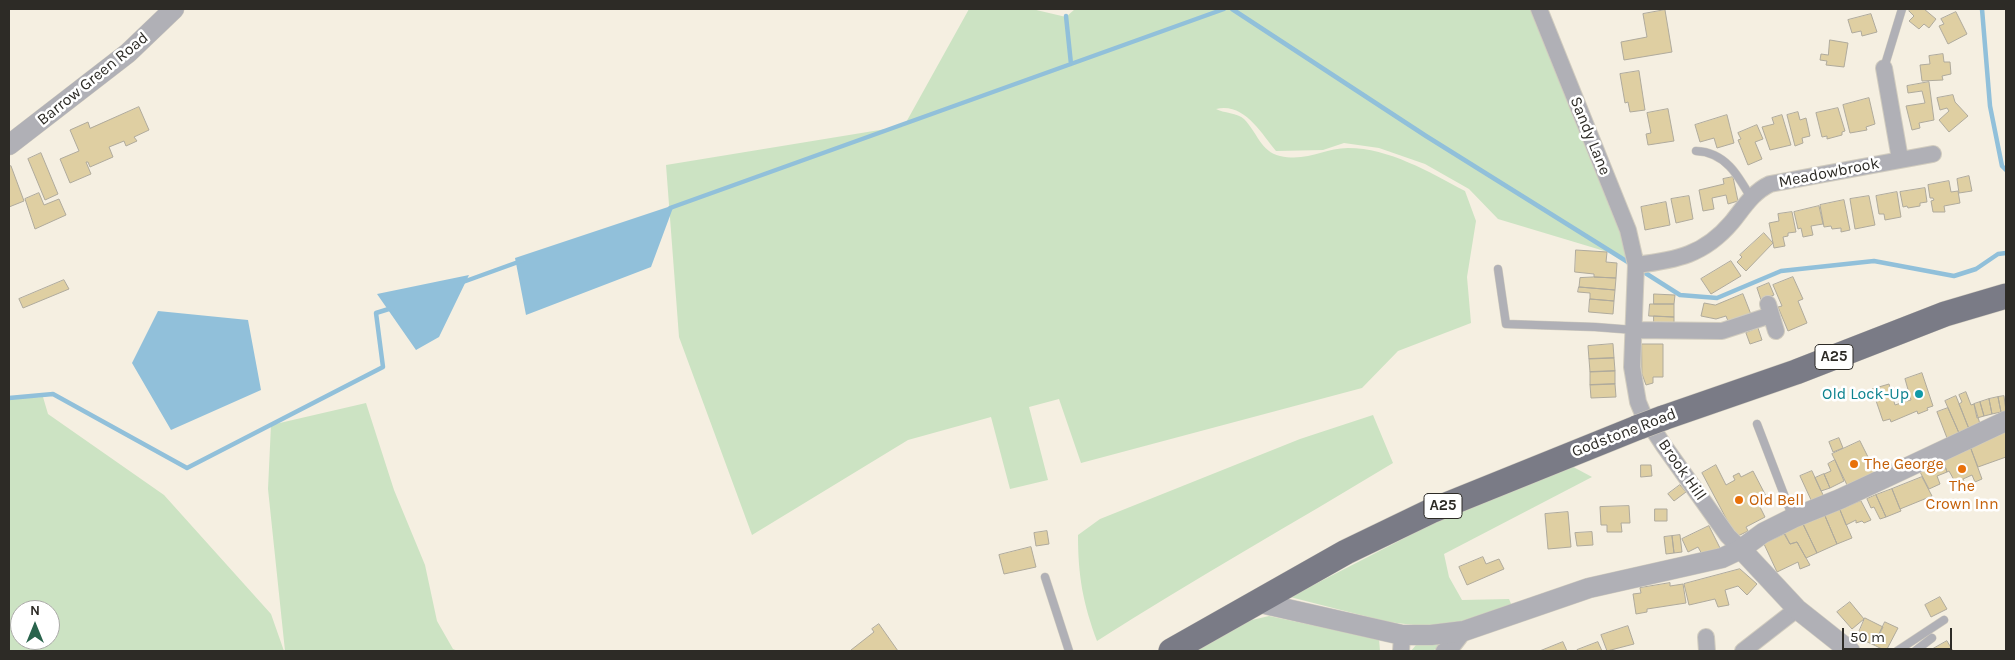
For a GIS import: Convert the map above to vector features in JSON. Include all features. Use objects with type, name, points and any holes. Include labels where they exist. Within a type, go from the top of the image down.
[{"type":"main road","name":"Godstone Road","points":[[1170,651],[1346,552],[1431,511],[1663,418],[1796,372],[1945,314],[2006,296]]},
{"type":"street","name":"Barrow Green Road","points":[[9,146],[128,54],[174,9]]},
{"type":"street","name":"Sandy Lane","points":[[1539,9],[1628,230],[1636,272]]},
{"type":"street","name":"Meadowbrook","points":[[1884,68],[1900,159]]},
{"type":"street","name":"Meadowbrook","points":[[1636,272],[1692,254],[1714,240],[1762,188],[1780,181],[1933,154]]},
{"type":"street","name":"Brook Hill","points":[[1636,272],[1632,379],[1643,414],[1728,536],[1741,550]]},
{"type":"street","points":[[1634,330],[1722,331],[1770,310],[1776,332]]},
{"type":"street","points":[[1256,602],[1401,643],[1431,635],[1464,631],[1589,588],[1722,558],[1741,550],[1762,533],[1840,499],[2006,420]]},
{"type":"street","points":[[1741,550],[1797,609],[1842,649]]},
{"type":"street","points":[[1743,651],[1797,609]]},
{"type":"street","points":[[1444,651],[1451,648],[1464,631]]},
{"type":"lane","points":[[1884,68],[1902,9]]},
{"type":"lane","points":[[1696,150],[1711,151],[1724,160],[1742,182],[1751,198]]},
{"type":"lane","points":[[1498,269],[1506,324],[1596,326],[1634,330]]},
{"type":"lane","points":[[1757,424],[1793,518]]},
{"type":"lane","points":[[1044,577],[1069,651]]},
{"type":"lane","points":[[1897,651],[1944,620]]},
{"type":"lane","points":[[1915,651],[1932,638]]},
{"type":"green space","points":[[969,9],[1032,9],[1066,17],[1075,9],[1531,9],[1631,259],[1498,219],[1469,189],[1425,164],[1379,148],[1344,143],[1323,150],[1276,151],[1258,128],[1243,114],[1226,108],[1216,109],[1244,119],[1264,146],[1280,156],[1299,157],[1348,148],[1379,152],[1408,162],[1465,191],[1476,221],[1467,277],[1471,323],[1398,351],[1362,388],[1081,463],[1059,399],[1029,407],[1048,480],[1010,489],[991,417],[908,440],[752,535],[679,337],[666,165],[904,126]]},
{"type":"green space","points":[[43,397],[48,414],[164,495],[271,614],[284,651],[9,651],[9,399]]},
{"type":"green space","points":[[366,403],[394,490],[425,565],[437,621],[453,649],[458,651],[285,651],[268,489],[271,425]]},
{"type":"green space","points":[[1373,415],[1393,463],[1207,573],[1097,641],[1082,589],[1078,535],[1100,519],[1300,439]]},
{"type":"green space","points":[[1564,462],[1592,477],[1444,554],[1449,577],[1462,600],[1509,599],[1512,606],[1453,624],[1423,626],[1388,622],[1290,597],[1463,508]]},
{"type":"green space","points":[[1269,616],[1379,639],[1380,651],[1192,651],[1239,623]]},
{"type":"green space","points":[[1441,643],[1442,646],[1432,651],[1411,651],[1416,645]]},
{"type":"water","points":[[674,205],[651,267],[526,315],[515,258]]},
{"type":"water","points":[[469,275],[439,337],[416,350],[377,294]]},
{"type":"water","points":[[158,311],[248,320],[261,390],[171,430],[132,363]]},
{"type":"building","points":[[1911,9],[1924,9],[1936,19],[1929,28],[1924,24],[1919,29],[1909,21],[1914,16],[1909,11]]},
{"type":"building","points":[[1665,10],[1672,52],[1624,60],[1621,42],[1647,37],[1643,14]]},
{"type":"building","points":[[1956,12],[1967,34],[1948,44],[1939,26],[1944,24],[1941,19]]},
{"type":"building","points":[[1871,14],[1877,32],[1862,36],[1861,31],[1852,33],[1848,20]]},
{"type":"building","points":[[1830,40],[1848,43],[1844,67],[1826,65],[1827,61],[1820,60],[1821,54],[1828,55]]},
{"type":"building","points":[[1943,54],[1944,62],[1950,62],[1951,74],[1942,76],[1943,80],[1922,81],[1920,65],[1930,64],[1929,56]]},
{"type":"building","points":[[1639,71],[1645,110],[1630,112],[1628,102],[1625,103],[1620,74]]},
{"type":"building","points":[[1929,82],[1934,120],[1919,123],[1920,128],[1912,130],[1906,106],[1925,103],[1922,91],[1908,93],[1907,86]]},
{"type":"building","points":[[1953,95],[1955,102],[1968,116],[1949,132],[1939,120],[1949,111],[1947,108],[1940,110],[1937,98]]},
{"type":"building","points":[[1869,98],[1875,124],[1866,127],[1867,130],[1850,133],[1843,105]]},
{"type":"building","points":[[139,107],[149,130],[134,137],[137,141],[126,146],[124,141],[109,147],[113,157],[90,167],[88,162],[86,162],[91,174],[70,183],[60,159],[79,151],[70,130],[88,122],[90,128]]},
{"type":"building","points":[[1838,108],[1845,131],[1842,132],[1842,135],[1827,139],[1827,136],[1822,137],[1816,113]]},
{"type":"building","points":[[1668,109],[1674,141],[1648,145],[1646,134],[1651,133],[1647,113]]},
{"type":"building","points":[[1798,112],[1800,120],[1806,118],[1810,136],[1802,138],[1803,143],[1795,146],[1787,115]]},
{"type":"building","points":[[1727,115],[1734,143],[1717,148],[1714,138],[1700,142],[1695,125]]},
{"type":"building","points":[[1782,115],[1791,145],[1770,150],[1762,127],[1774,124],[1772,118]]},
{"type":"building","points":[[1757,125],[1763,139],[1755,142],[1762,159],[1748,165],[1738,140],[1741,139],[1738,133]]},
{"type":"building","points":[[41,153],[58,194],[45,200],[28,159]]},
{"type":"building","points":[[11,166],[24,201],[9,207],[9,167]]},
{"type":"building","points":[[1969,176],[1972,191],[1959,193],[1957,179]]},
{"type":"building","points":[[1733,177],[1738,201],[1728,204],[1726,195],[1712,198],[1714,209],[1703,211],[1699,190],[1724,184],[1723,179]]},
{"type":"building","points":[[1949,181],[1951,192],[1958,191],[1960,203],[1944,206],[1945,212],[1933,212],[1931,201],[1934,200],[1930,198],[1928,185]]},
{"type":"building","points":[[1925,188],[1927,202],[1920,203],[1920,206],[1903,207],[1900,192]]},
{"type":"building","points":[[1897,192],[1901,217],[1885,220],[1884,214],[1879,214],[1876,196]]},
{"type":"building","points":[[39,193],[44,205],[59,199],[66,215],[35,229],[25,199]]},
{"type":"building","points":[[1689,196],[1693,219],[1676,223],[1671,199]]},
{"type":"building","points":[[1869,196],[1875,225],[1855,229],[1850,199]]},
{"type":"building","points":[[1844,200],[1850,230],[1841,232],[1841,228],[1832,229],[1831,226],[1824,227],[1820,205]]},
{"type":"building","points":[[1666,202],[1670,225],[1645,230],[1641,207]]},
{"type":"building","points":[[1819,206],[1823,224],[1811,226],[1813,235],[1803,237],[1801,228],[1798,229],[1794,212]]},
{"type":"building","points":[[1792,212],[1796,232],[1788,233],[1788,236],[1783,237],[1785,246],[1774,248],[1769,223],[1779,221],[1778,214]]},
{"type":"building","points":[[1764,233],[1773,243],[1746,271],[1737,262],[1742,257],[1740,255]]},
{"type":"building","points":[[1576,250],[1607,252],[1606,262],[1617,263],[1616,278],[1594,277],[1594,274],[1575,272]]},
{"type":"building","points":[[1731,261],[1741,276],[1711,294],[1701,279]]},
{"type":"building","points":[[1793,277],[1803,299],[1798,301],[1807,323],[1788,331],[1778,307],[1782,306],[1773,285]]},
{"type":"building","points":[[1580,278],[1616,278],[1615,290],[1579,287]]},
{"type":"building","points":[[64,280],[69,289],[23,308],[19,299]]},
{"type":"building","points":[[1769,283],[1774,295],[1761,300],[1757,288]]},
{"type":"building","points":[[1579,287],[1615,290],[1614,301],[1590,299],[1590,293],[1578,292]]},
{"type":"building","points":[[1654,294],[1675,295],[1674,304],[1654,304]]},
{"type":"building","points":[[1743,294],[1752,317],[1730,326],[1726,316],[1716,319],[1701,316],[1704,303],[1715,305]]},
{"type":"building","points":[[1590,299],[1614,301],[1613,314],[1589,312]]},
{"type":"building","points":[[1650,304],[1674,304],[1674,317],[1649,316]]},
{"type":"building","points":[[1654,316],[1674,317],[1674,327],[1654,327]]},
{"type":"building","points":[[1758,328],[1762,340],[1750,344],[1746,333]]},
{"type":"building","points":[[1613,344],[1614,358],[1589,359],[1588,346]]},
{"type":"building","points":[[1642,344],[1663,344],[1663,377],[1653,377],[1653,383],[1646,385],[1642,374]]},
{"type":"building","points":[[1614,358],[1615,371],[1590,372],[1589,359]]},
{"type":"building","points":[[1615,371],[1615,384],[1590,385],[1590,372]]},
{"type":"building","name":"Old Lock-Up","points":[[1922,373],[1933,406],[1918,414],[1917,411],[1891,422],[1890,419],[1883,421],[1872,389],[1889,384],[1895,405],[1911,400],[1905,379]]},
{"type":"building","points":[[1615,384],[1616,397],[1591,398],[1590,385]]},
{"type":"building","points":[[1966,392],[1971,405],[1974,404],[1980,424],[1969,429],[1959,404],[1962,402],[1959,395]]},
{"type":"building","points":[[1956,396],[1969,429],[1959,433],[1945,401]]},
{"type":"building","points":[[2004,396],[2006,411],[2001,412],[1998,397]]},
{"type":"building","points":[[1998,397],[2001,412],[1992,414],[1989,399]]},
{"type":"building","points":[[1989,399],[1992,414],[1984,416],[1980,402]]},
{"type":"building","points":[[1980,402],[1984,416],[1977,418],[1974,404]]},
{"type":"building","points":[[1948,408],[1959,433],[1947,438],[1937,412]]},
{"type":"building","points":[[2006,431],[2006,457],[1978,467],[1971,449]]},
{"type":"building","points":[[1839,438],[1843,448],[1833,452],[1829,442]]},
{"type":"building","name":"The George","points":[[1860,441],[1876,473],[1848,487],[1832,454]]},
{"type":"building","name":"The Crown Inn","points":[[1971,449],[1982,479],[1975,482],[1972,475],[1963,479],[1966,485],[1959,489],[1949,471],[1947,472],[1943,460]]},
{"type":"building","points":[[1835,460],[1844,481],[1830,488],[1824,474],[1831,471],[1828,464]]},
{"type":"building","points":[[1943,460],[1947,472],[1937,476],[1940,484],[1929,489],[1919,470]]},
{"type":"building","points":[[1641,465],[1651,465],[1652,476],[1641,477]]},
{"type":"building","name":"Old Bell","points":[[1716,465],[1726,485],[1735,480],[1733,476],[1739,473],[1741,477],[1753,471],[1767,498],[1758,503],[1765,517],[1746,527],[1748,531],[1736,537],[1702,473]]},
{"type":"building","points":[[1812,471],[1824,497],[1812,502],[1800,476]]},
{"type":"building","points":[[1824,474],[1830,488],[1821,491],[1815,478]]},
{"type":"building","points":[[1922,477],[1932,496],[1900,509],[1892,489]]},
{"type":"building","points":[[1680,485],[1686,492],[1674,501],[1668,494]]},
{"type":"building","points":[[1892,489],[1901,511],[1886,517],[1876,495]]},
{"type":"building","points":[[1876,495],[1886,517],[1880,519],[1874,507],[1871,508],[1867,499]]},
{"type":"building","points":[[1861,501],[1871,520],[1864,523],[1862,521],[1856,523],[1856,520],[1846,525],[1840,510]]},
{"type":"building","points":[[1629,506],[1630,523],[1621,523],[1622,532],[1607,532],[1607,525],[1601,525],[1600,507]]},
{"type":"building","points":[[1655,509],[1667,509],[1667,521],[1655,521]]},
{"type":"building","points":[[1840,510],[1852,538],[1837,544],[1825,516]]},
{"type":"building","points":[[1568,512],[1571,547],[1548,549],[1545,514]]},
{"type":"building","points":[[1825,516],[1837,544],[1817,553],[1803,524]]},
{"type":"building","points":[[1803,524],[1817,553],[1806,558],[1797,542],[1790,544],[1783,532]]},
{"type":"building","points":[[1709,526],[1720,548],[1703,556],[1698,547],[1688,552],[1682,539]]},
{"type":"building","points":[[1047,531],[1049,544],[1036,546],[1034,533]]},
{"type":"building","points":[[1592,532],[1593,545],[1577,546],[1575,533]]},
{"type":"building","points":[[1785,534],[1790,544],[1797,542],[1810,565],[1800,569],[1798,562],[1777,572],[1764,544]]},
{"type":"building","points":[[1680,535],[1682,552],[1674,553],[1672,536]]},
{"type":"building","points":[[1672,536],[1674,553],[1666,554],[1664,537]]},
{"type":"building","points":[[1031,547],[1036,567],[1004,574],[999,555]]},
{"type":"building","points":[[1483,557],[1486,564],[1499,559],[1504,569],[1467,585],[1459,567]]},
{"type":"building","points":[[1740,569],[1757,584],[1747,595],[1738,586],[1725,590],[1729,605],[1718,607],[1715,599],[1689,605],[1684,584]]},
{"type":"building","points":[[1670,583],[1670,586],[1683,584],[1686,603],[1647,609],[1647,612],[1636,614],[1633,594],[1641,593],[1640,588]]},
{"type":"building","points":[[1940,597],[1947,609],[1931,617],[1925,605]]},
{"type":"building","points":[[1850,602],[1864,619],[1852,629],[1837,612]]},
{"type":"building","points":[[1865,618],[1883,627],[1874,645],[1861,639],[1863,634],[1859,632]]},
{"type":"building","points":[[1885,622],[1898,628],[1886,651],[1874,645]]},
{"type":"building","points":[[879,624],[898,651],[851,650],[874,632],[872,629]]},
{"type":"building","points":[[1628,626],[1634,644],[1607,651],[1601,635]]},
{"type":"building","points":[[1947,641],[1953,651],[1929,651]]},
{"type":"building","points":[[1563,642],[1567,651],[1540,651]]},
{"type":"building","points":[[1598,642],[1602,651],[1577,651],[1577,650]]},
{"type":"waterway","points":[[670,208],[1224,9]]},
{"type":"waterway","points":[[1232,9],[1426,136],[1631,264]]},
{"type":"waterway","points":[[1982,9],[1990,106],[2002,166],[2006,170]]},
{"type":"waterway","points":[[1066,16],[1071,64]]},
{"type":"waterway","points":[[1639,269],[1680,295],[1717,298],[1781,271],[1874,261],[1954,276],[1976,269],[1998,254],[2006,253]]},
{"type":"waterway","points":[[463,282],[521,261]]},
{"type":"waterway","points":[[9,398],[53,394],[187,468],[383,367],[376,313],[392,308]]},
{"type":"place","name":"Old Lock-Up","points":[[1919,394]]},
{"type":"place","name":"The George","points":[[1854,464]]},
{"type":"place","name":"The Crown Inn","points":[[1962,469]]},
{"type":"place","name":"Old Bell","points":[[1739,500]]}]
